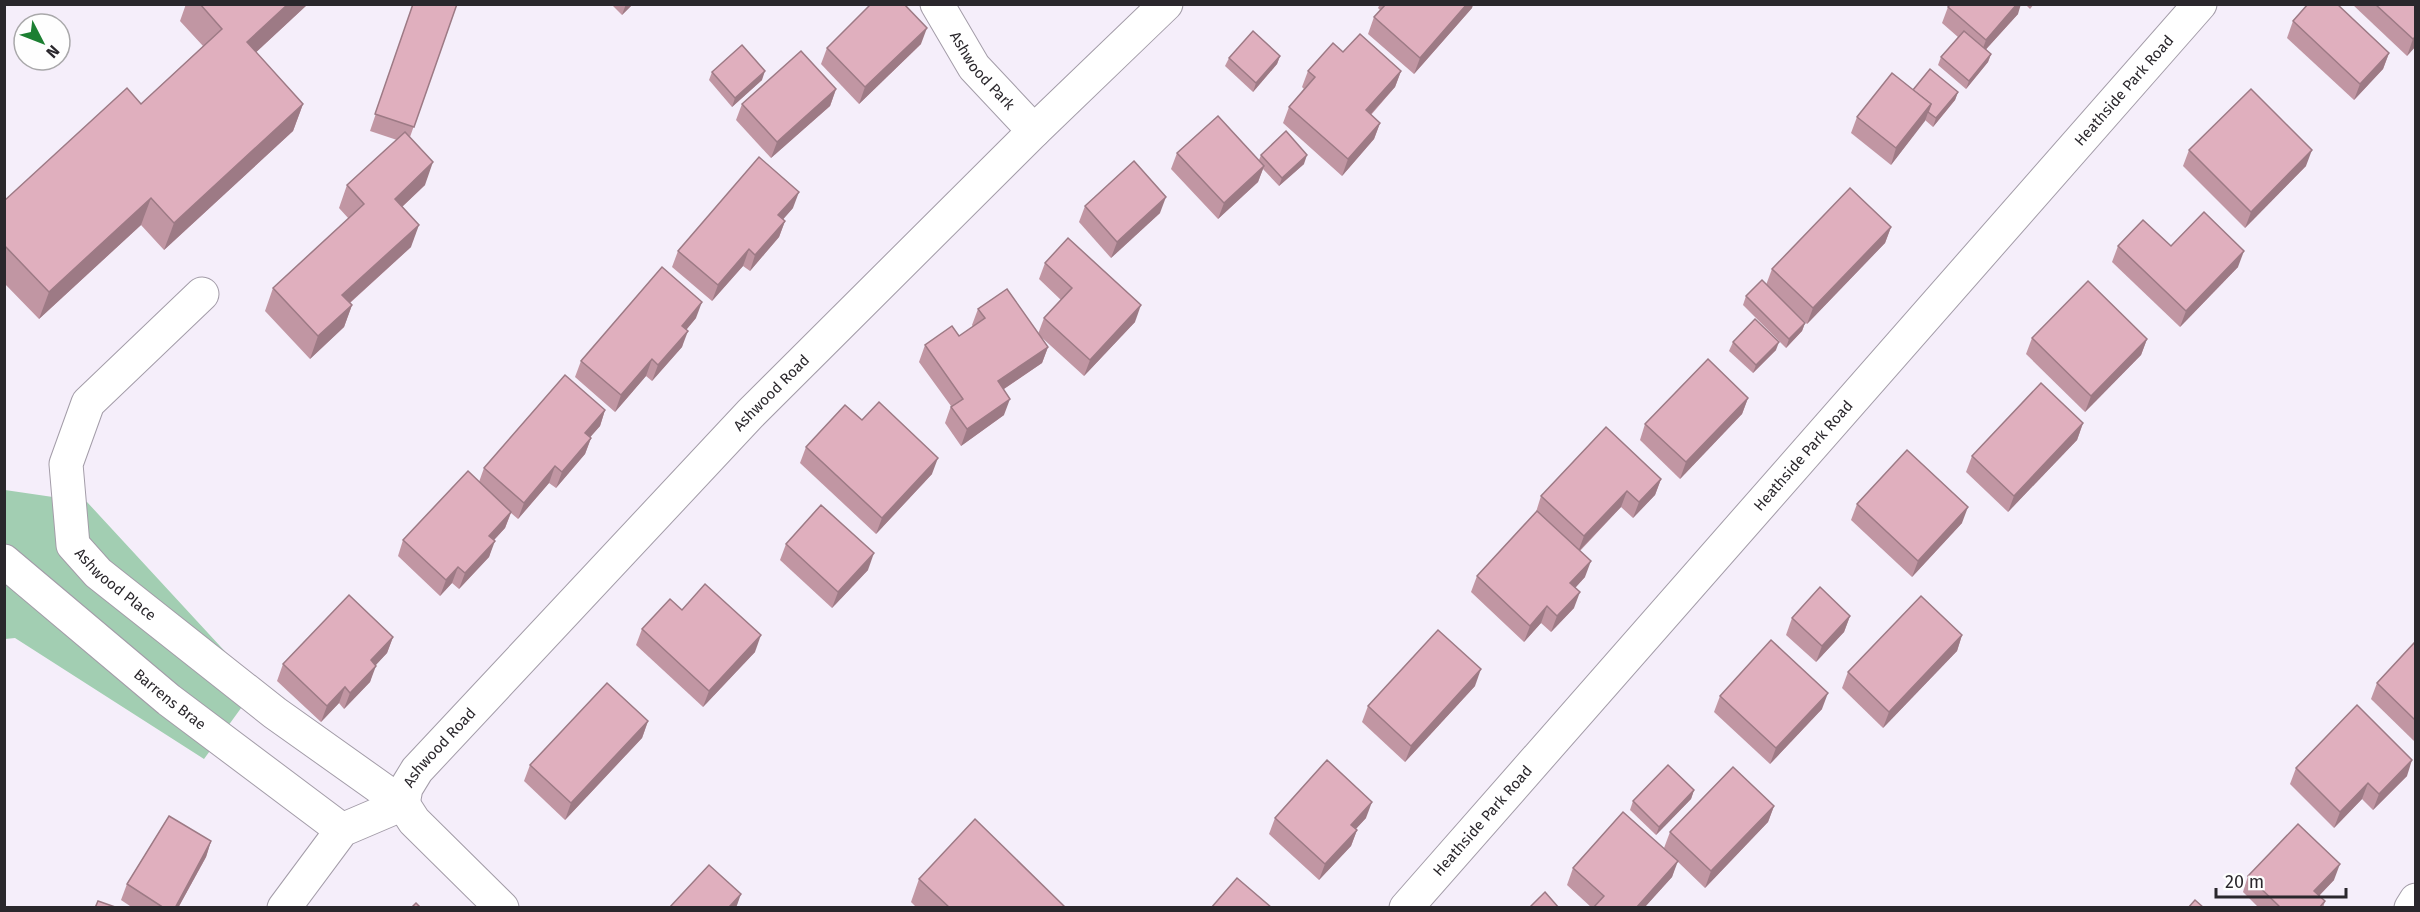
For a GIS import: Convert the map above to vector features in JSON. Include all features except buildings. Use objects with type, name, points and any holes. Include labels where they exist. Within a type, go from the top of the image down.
[{"type":"street","name":"Ashwood Park","points":[[937,4],[974,68],[1035,131]]},
{"type":"street","name":"Ashwood Road","points":[[403,804],[406,788],[417,770],[750,414],[1166,4]]},
{"type":"street","name":"Heathside Park Road","points":[[1406,908],[2200,4]]},
{"type":"street","name":"Ashwood Place","points":[[202,294],[88,403],[66,464],[73,545],[98,573],[275,713],[403,804],[414,820],[502,908]]},
{"type":"street","name":"Barrens Brae","points":[[4,561],[169,700],[342,830]]},
{"type":"street","points":[[284,908],[342,830],[403,804]]},
{"type":"street","points":[[2410,908],[2415,900]]},
{"type":"green space","points":[[5,490],[87,502],[257,686],[204,759],[15,638],[5,639]]}]
